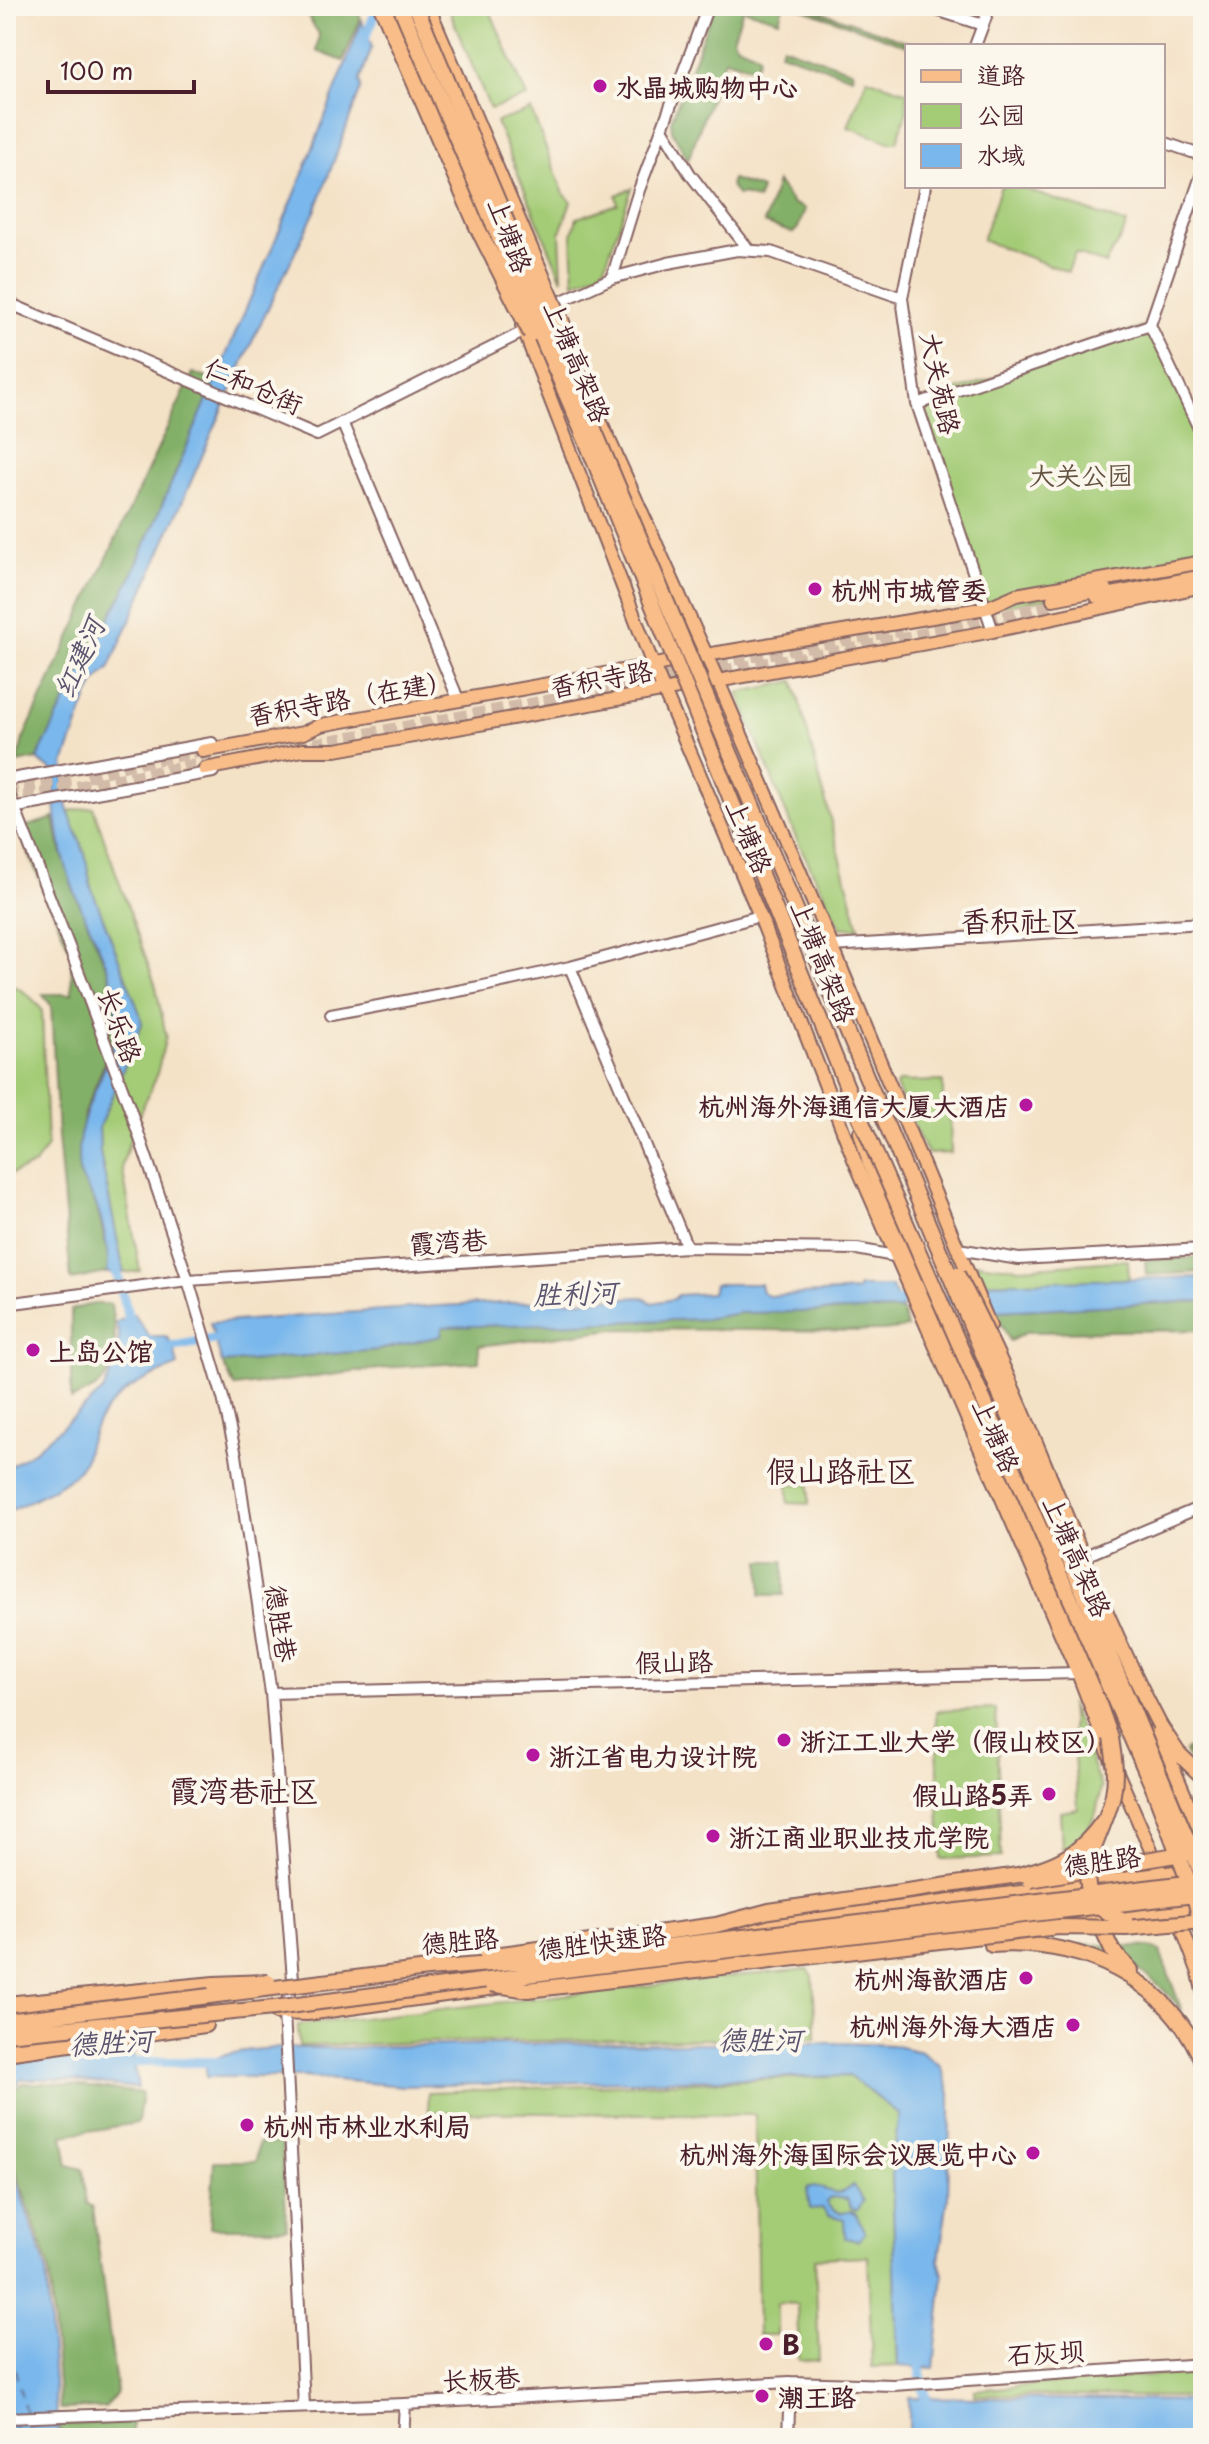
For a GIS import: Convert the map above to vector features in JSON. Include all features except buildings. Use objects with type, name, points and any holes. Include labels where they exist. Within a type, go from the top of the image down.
[{"type":"highway","points":[[381,6],[486,247],[587,443]]},
{"type":"highway","name":"上塘高架路","points":[[400,6],[587,443],[851,1097],[1154,1790],[1195,1899],[1203,1934]]},
{"type":"highway","name":"上塘高架路","points":[[421,6],[562,322],[614,478],[1203,1879]]},
{"type":"highway","points":[[851,1097],[870,1163],[946,1353],[1097,1698],[1111,1738],[1116,1763],[1113,1795],[1089,1859],[1090,1889],[1105,1912],[1150,1926]]},
{"type":"highway","points":[[875,1102],[909,1164],[957,1274],[989,1334],[1135,1680],[1178,1753],[1203,1777]]},
{"type":"highway","points":[[716,1925],[769,1911],[1044,1869],[1083,1847],[1104,1820]]},
{"type":"highway","points":[[428,1969],[512,1952],[1066,1875],[1147,1858],[1203,1852]]},
{"type":"highway","points":[[1147,1858],[1123,1867],[1109,1877],[1098,1896],[1096,1910],[1103,1936],[1112,1950],[1187,2032],[1203,2063]]},
{"type":"highway","name":"德胜快速路","points":[[6,2021],[428,1969],[579,1957],[1203,1879]]},
{"type":"highway","name":"德胜快速路","points":[[6,2034],[279,2010],[475,1982],[1203,1893]]},
{"type":"highway","points":[[475,1982],[528,1990],[1058,1927],[1150,1926],[1203,1921]]},
{"type":"highway","points":[[701,1969],[809,1966],[992,1945],[1037,1944],[1076,1951],[1104,1962],[1131,1977],[1156,1997]]},
{"type":"highway","points":[[6,2004],[247,1981],[312,1983]]},
{"type":"highway","points":[[6,2053],[205,2025],[279,2010]]},
{"type":"main road","name":"上塘路","points":[[391,6],[474,199],[653,665],[760,916],[894,1256],[1078,1673],[1175,1907],[1203,1991]]},
{"type":"main road","name":"上塘路","points":[[421,6],[549,307],[718,681],[832,946],[1203,1838]]},
{"type":"main road","name":"香积寺路","points":[[653,665],[986,608],[1016,595],[1203,562]]},
{"type":"main road","points":[[1054,602],[1203,573]]},
{"type":"main road","name":"香积寺路","points":[[336,750],[993,631],[1203,586]]},
{"type":"main road","name":"香积寺路（在建）","points":[[321,725],[653,665]]},
{"type":"main road","points":[[203,751],[303,733],[321,725]]},
{"type":"main road","points":[[205,769],[303,750],[336,750]]},
{"type":"main road","name":"德胜路","points":[[6,2014],[293,1979],[526,1956],[1203,1868]]},
{"type":"main road","name":"德胜路","points":[[6,2042],[279,2010],[307,2014],[718,1960],[1203,1906]]},
{"type":"street","points":[[612,278],[662,128],[708,6]]},
{"type":"street","points":[[924,6],[983,25]]},
{"type":"street","points":[[976,44],[990,6]]},
{"type":"street","points":[[662,128],[690,174],[749,250]]},
{"type":"street","points":[[1165,143],[1203,156]]},
{"type":"street","points":[[1203,170],[1150,325],[1203,437]]},
{"type":"street","name":"大关苑路","points":[[925,188],[902,298],[917,404],[993,631]]},
{"type":"street","points":[[549,307],[612,278],[668,263],[749,250],[771,252],[902,298]]},
{"type":"street","name":"仁和仓街","points":[[6,302],[317,435],[525,331]]},
{"type":"street","points":[[917,404],[1150,325]]},
{"type":"street","points":[[342,422],[459,701]]},
{"type":"street","name":"香积寺路（在建）","points":[[6,780],[321,725]]},
{"type":"street","name":"香积寺路","points":[[11,808],[336,750]]},
{"type":"street","name":"长乐路","points":[[6,786],[11,808],[73,957],[130,1109],[188,1280]]},
{"type":"street","points":[[331,1015],[570,967],[760,916]]},
{"type":"street","points":[[832,946],[1203,923]]},
{"type":"street","points":[[570,967],[687,1247]]},
{"type":"street","name":"霞湾巷","points":[[6,1304],[188,1280],[687,1247],[857,1249],[894,1256]]},
{"type":"street","points":[[958,1249],[1019,1259],[1203,1249]]},
{"type":"street","name":"德胜巷","points":[[188,1280],[236,1455],[271,1693],[293,1979],[279,2010],[289,2099],[304,2406]]},
{"type":"street","points":[[1085,1556],[1203,1506]]},
{"type":"street","name":"假山路","points":[[271,1693],[1078,1673]]},
{"type":"street","name":"石灰坝","points":[[893,2385],[1203,2364]]},
{"type":"street","points":[[788,2438],[790,2382]]},
{"type":"street","name":"长板巷","points":[[6,2418],[405,2404],[790,2382],[893,2385]]},
{"type":"street","points":[[403,2438],[405,2404]]},
{"type":"green space","points":[[354,6],[361,18],[343,61],[317,51],[319,34],[302,7]]},
{"type":"green space","points":[[454,6],[488,6],[527,97],[490,109],[450,12]]},
{"type":"green space","points":[[714,6],[783,6],[779,20],[743,9],[733,39],[737,45],[756,53],[759,57],[755,68],[725,59],[688,160],[672,131],[671,121]]},
{"type":"green space","points":[[795,6],[805,6],[914,44],[905,45]]},
{"type":"green space","points":[[782,46],[853,71],[852,77],[780,52]]},
{"type":"green space","points":[[867,78],[905,91],[905,117],[897,142],[848,127]]},
{"type":"green space","points":[[531,110],[564,194],[571,201],[560,233],[562,279],[496,122]]},
{"type":"green space","points":[[732,179],[761,189],[758,200],[742,194],[738,196],[730,185]]},
{"type":"green space","points":[[777,182],[792,203],[805,209],[793,233],[764,223]]},
{"type":"green space","points":[[632,188],[605,266],[598,273],[574,283],[572,235],[577,218],[618,204],[616,195]]},
{"type":"green space","points":[[1000,188],[1021,188],[1127,224],[1105,264],[1075,253],[1068,272],[982,240]]},
{"type":"green space","name":"大关公园","points":[[1150,325],[1203,437],[1203,575],[986,608],[917,404]]},
{"type":"green space","points":[[193,373],[215,381],[130,580],[37,759],[17,763],[23,739]]},
{"type":"green space","points":[[794,681],[859,928],[841,928],[796,838],[738,693]]},
{"type":"green space","points":[[93,807],[156,987],[166,1036],[156,1078],[134,1126],[122,1166],[140,1271],[124,1273],[100,1153],[99,1127],[142,1024],[91,887],[85,854],[68,811]]},
{"type":"green space","points":[[54,818],[73,887],[108,971],[117,1018],[110,1050],[84,1113],[79,1172],[97,1206],[110,1263],[107,1273],[71,1280],[58,1137],[51,1005],[42,994],[72,994],[71,952],[18,829]]},
{"type":"green space","points":[[6,984],[26,994],[42,1010],[47,1146],[35,1165],[8,1175],[6,1175]]},
{"type":"green space","points":[[943,1081],[943,1104],[950,1104],[951,1153],[929,1154],[896,1086],[899,1082]]},
{"type":"green space","points":[[1203,1257],[1203,1272],[1146,1275],[1145,1260]]},
{"type":"green space","points":[[1128,1260],[1129,1280],[981,1283],[975,1263],[1021,1268]]},
{"type":"green space","points":[[1203,1301],[1203,1330],[1027,1332],[1010,1341],[995,1311]]},
{"type":"green space","points":[[91,1304],[111,1304],[115,1333],[113,1363],[101,1383],[71,1400],[71,1310]]},
{"type":"green space","points":[[902,1310],[907,1328],[883,1331],[615,1329],[479,1346],[479,1362],[395,1367],[235,1387],[222,1363],[378,1350],[440,1336],[441,1327],[704,1319],[740,1313]]},
{"type":"green space","points":[[788,1484],[809,1484],[809,1504],[788,1503]]},
{"type":"green space","points":[[761,1561],[784,1561],[784,1595],[761,1595]]},
{"type":"green space","points":[[1070,1703],[1101,1788],[1096,1813],[1085,1834],[1075,1845],[1062,1848],[1060,1812],[1078,1809]]},
{"type":"green space","points":[[996,1709],[1001,1857],[941,1859],[936,1711]]},
{"type":"green space","points":[[1203,1743],[1203,1800],[1185,1751]]},
{"type":"green space","points":[[1080,1944],[1149,1947],[1160,1951],[1182,2011],[1160,1986],[1136,1968]]},
{"type":"green space","points":[[808,1969],[813,1976],[816,2038],[299,2046],[298,2025]]},
{"type":"green space","points":[[849,2076],[899,2114],[892,2171],[898,2366],[872,2367],[868,2256],[815,2258],[819,2361],[799,2360],[797,2304],[777,2303],[777,2335],[758,2335],[755,2115],[429,2112],[428,2092]]},
{"type":"green space","points":[[23,2083],[55,2083],[142,2093],[138,2123],[63,2135],[68,2165],[83,2169],[87,2203],[93,2207],[117,2393],[105,2408],[60,2409],[49,2268],[6,2142],[6,2096]]},
{"type":"green space","points":[[258,2143],[282,2143],[287,2228],[210,2228],[214,2161],[256,2161]]},
{"type":"green space","points":[[1203,2371],[1203,2397],[974,2395],[974,2390]]},
{"type":"green space","points":[[132,2422],[132,2438],[63,2438],[59,2424]]},
{"type":"water","points":[[362,21],[372,47],[360,80],[361,88],[316,209],[256,333],[109,669],[97,680],[89,694],[64,764],[68,811],[85,854],[91,887],[142,1024],[99,1127],[100,1153],[124,1273],[107,1273],[103,1227],[95,1202],[80,1174],[78,1149],[87,1110],[115,1036],[116,1000],[107,966],[78,901],[63,856],[56,816],[54,772],[37,759],[130,580],[295,194]]},
{"type":"water","points":[[1203,1277],[1203,1301],[995,1311],[981,1283]]},
{"type":"water","points":[[714,1284],[760,1284],[762,1292],[768,1296],[858,1291],[858,1287],[892,1287],[902,1310],[740,1313],[704,1319],[442,1327],[441,1336],[378,1350],[222,1363],[210,1323],[438,1306],[643,1297],[652,1303],[674,1299],[678,1295],[712,1293]]},
{"type":"water","points":[[134,1314],[149,1336],[165,1336],[173,1344],[178,1366],[125,1392],[105,1411],[97,1424],[85,1459],[76,1472],[6,1513],[6,1469],[34,1451],[103,1391],[117,1360],[119,1335],[116,1322]]},
{"type":"water","points":[[131,2042],[138,2088],[55,2079],[22,2079],[6,2093],[6,2060]]},
{"type":"water","points":[[892,2045],[921,2052],[941,2066],[950,2093],[948,2198],[939,2260],[943,2275],[934,2368],[898,2366],[892,2171],[899,2114],[849,2076],[403,2086],[304,2077],[206,2077],[206,2063],[236,2052],[273,2048]]},
{"type":"water","points":[[6,2149],[46,2268],[57,2425],[61,2438],[6,2438]]},
{"type":"water","points":[[853,2185],[863,2201],[857,2211],[851,2208],[847,2199],[832,2197],[826,2202],[836,2211],[856,2214],[865,2233],[858,2241],[845,2238],[844,2219],[828,2215],[822,2208],[810,2209],[807,2189],[816,2187],[837,2193]]},
{"type":"water","points":[[909,2397],[1203,2401],[1203,2437],[909,2436]]},
{"type":"waterway","name":"红建河","points":[[362,44],[379,6]]},
{"type":"waterway","name":"红建河","points":[[114,1262],[131,1328]]},
{"type":"waterway","name":"胜利河","points":[[886,1302],[1001,1298]]},
{"type":"waterway","name":"胜利河","points":[[160,1349],[227,1337]]},
{"type":"waterway","name":"德胜河","points":[[123,2062],[219,2062]]},
{"type":"waterway","name":"德胜河","points":[[917,2355],[926,2400],[932,2408]]},
{"type":"ferry route","points":[[6,2334],[26,2414]]},
{"type":"ferry route","points":[[6,2397],[11,2414]]},
{"type":"ferry route","points":[[28,2420],[32,2438]]},
{"type":"ferry route","points":[[13,2424],[17,2438]]},
{"type":"tunnel","points":[[296,747],[858,648],[1054,605]]},
{"type":"tunnel","points":[[628,678],[901,630]]},
{"type":"tunnel","points":[[87,777],[127,765],[203,751]]},
{"type":"tunnel","points":[[6,800],[215,761]]},
{"type":"tunnel","points":[[6,790],[75,779]]},
{"type":"place","name":"水晶城购物中心","points":[[600,86]]},
{"type":"place","name":"杭州市城管委","points":[[815,589]]},
{"type":"place","name":"杭州海外海通信大厦大酒店","points":[[1026,1105]]},
{"type":"place","name":"上岛公馆","points":[[33,1350]]},
{"type":"place","name":"浙江工业大学（假山校区）","points":[[784,1740]]},
{"type":"place","name":"浙江省电力设计院","points":[[533,1755]]},
{"type":"place","name":"假山路5弄","points":[[1049,1794]]},
{"type":"place","name":"浙江商业职业技术学院","points":[[713,1836]]},
{"type":"place","name":"杭州海歆酒店","points":[[1026,1978]]},
{"type":"place","name":"杭州海外海大酒店","points":[[1073,2025]]},
{"type":"place","name":"杭州市林业水利局","points":[[247,2125]]},
{"type":"place","name":"杭州海外海国际会议展览中心","points":[[1033,2153]]},
{"type":"place","name":"B","points":[[766,2344]]},
{"type":"place","name":"潮王路","points":[[762,2396]]},
{"type":"district","name":"香积社区","points":[[1020,919]]},
{"type":"district","name":"假山路社区","points":[[841,1469]]},
{"type":"district","name":"霞湾巷社区","points":[[244,1789]]}]
